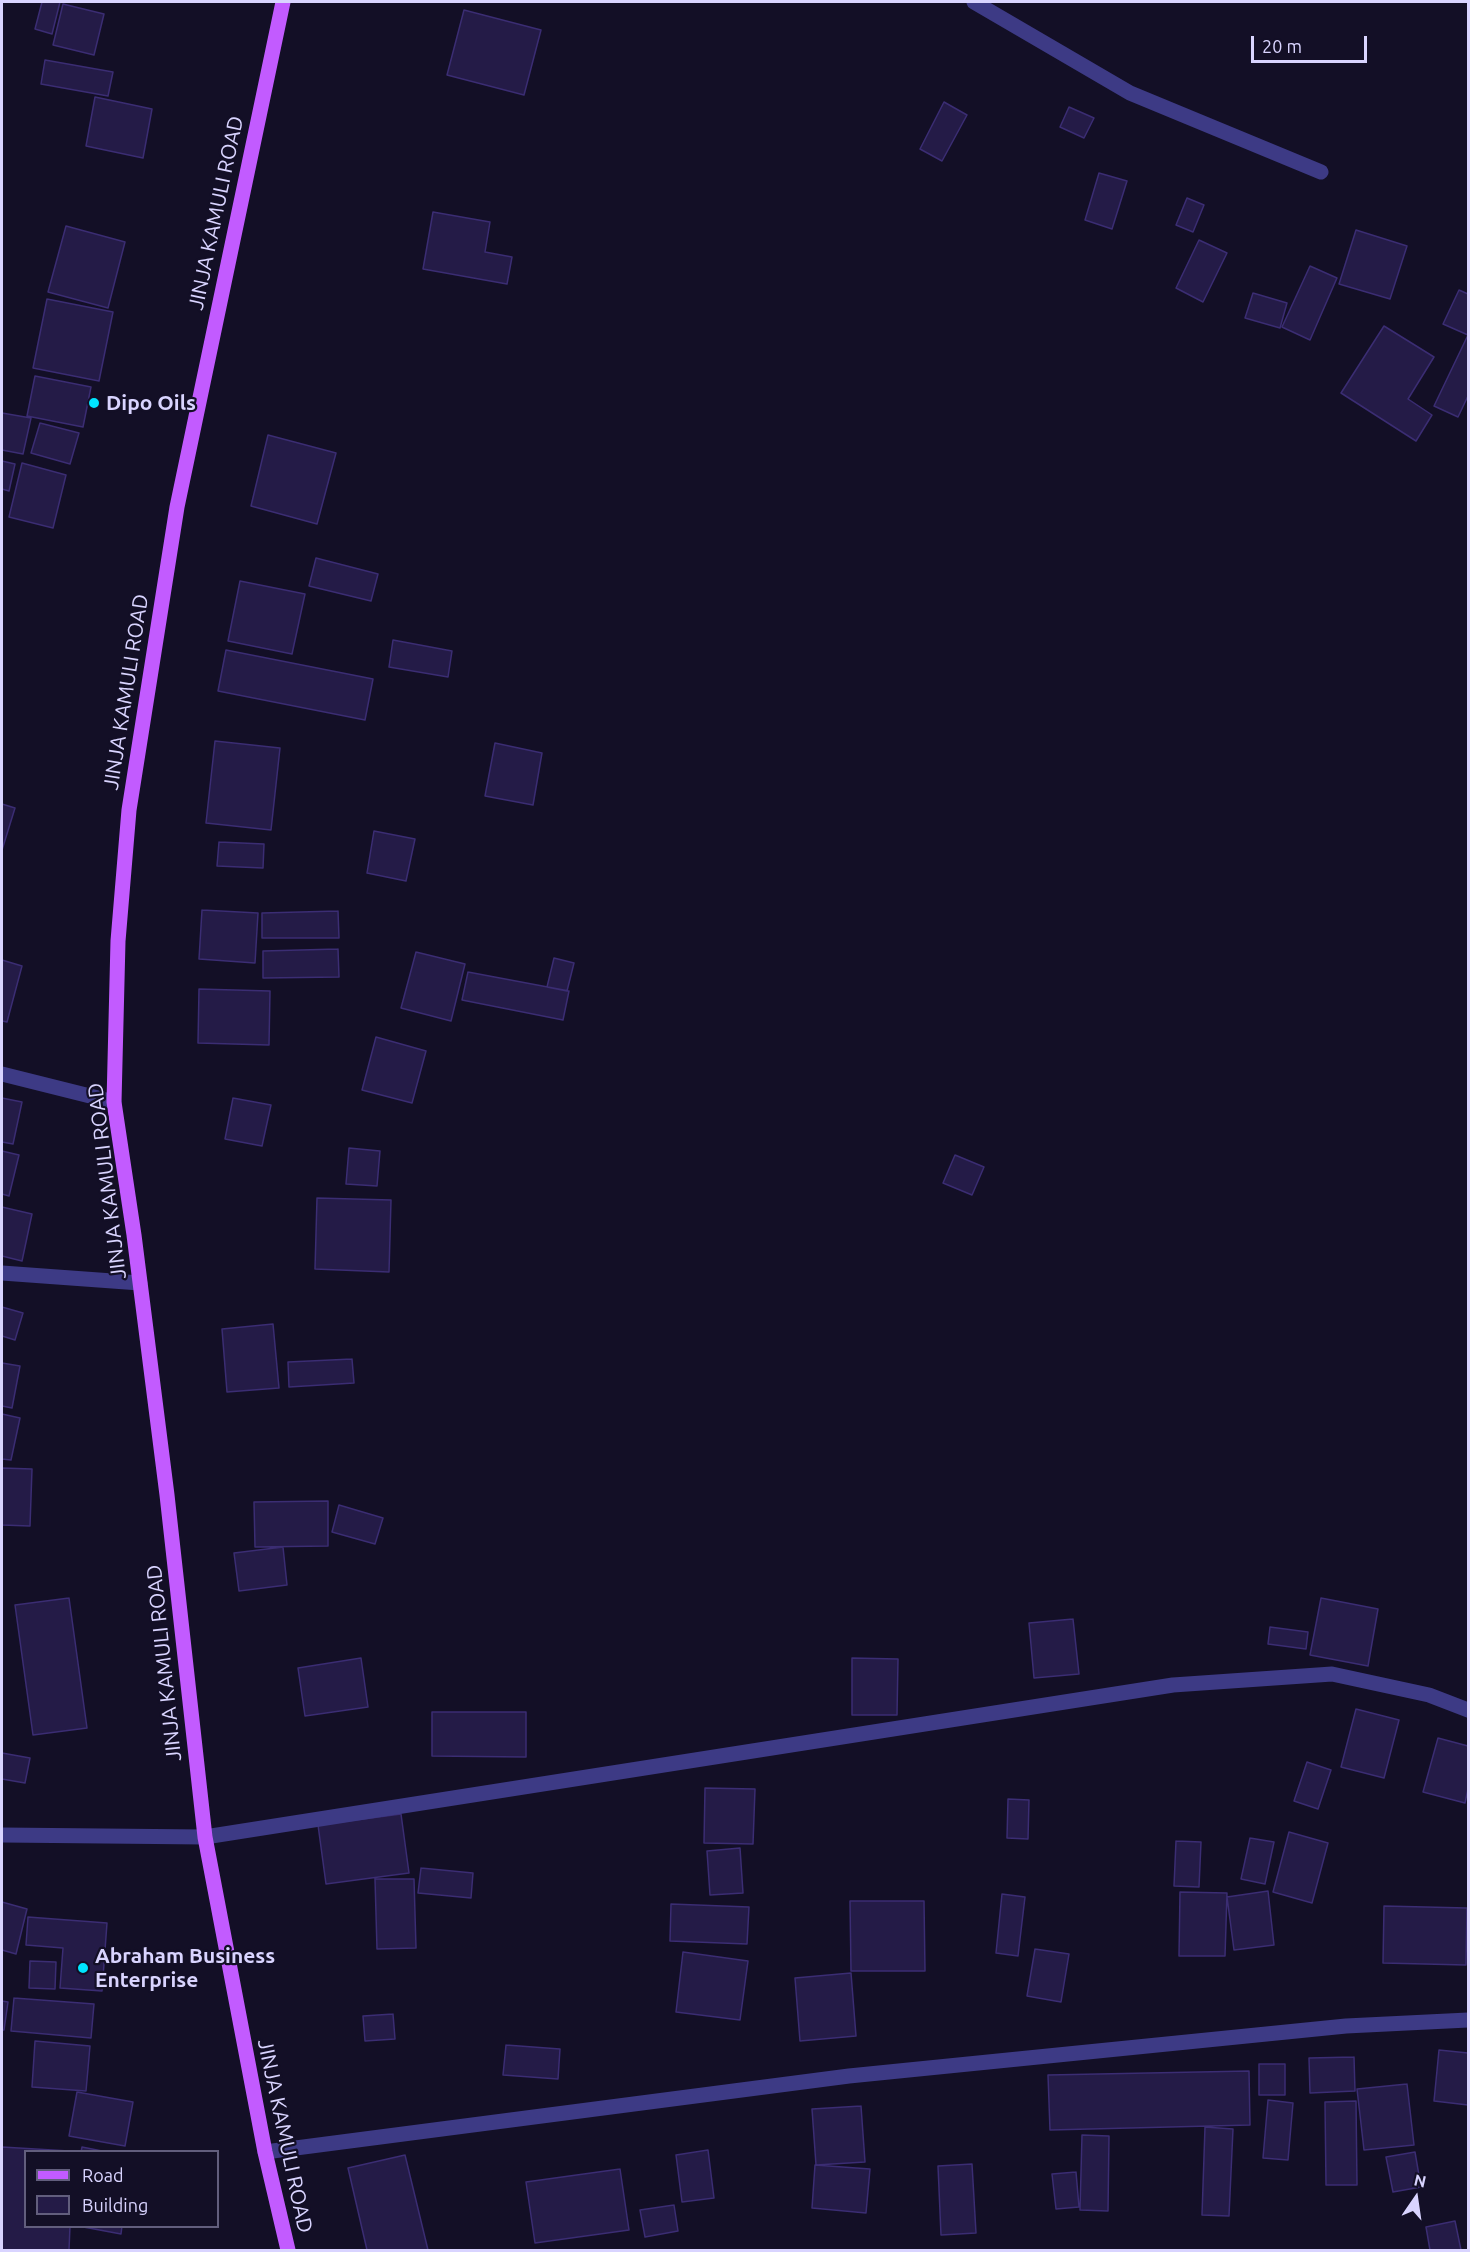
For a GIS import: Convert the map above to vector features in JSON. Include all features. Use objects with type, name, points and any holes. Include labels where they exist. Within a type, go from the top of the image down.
[{"type":"main road","name":"JINJA KAMULI ROAD","points":[[283,2],[177,507],[129,810],[118,941],[114,1102],[140,1283],[204,1838],[265,2152],[288,2250]]},
{"type":"street","points":[[974,2],[1130,93],[1321,172]]},
{"type":"street","points":[[2,1074],[114,1102]]},
{"type":"street","points":[[2,1273],[140,1283]]},
{"type":"street","points":[[2,1835],[204,1838],[1173,1685],[1332,1674],[1429,1695],[1468,1710]]},
{"type":"street","points":[[265,2152],[849,2076],[1346,2026],[1468,2020]]},
{"type":"building","points":[[42,2],[60,2],[52,34],[35,29]]},
{"type":"building","points":[[63,4],[104,14],[94,55],[53,45]]},
{"type":"building","points":[[464,10],[541,30],[524,95],[447,75]]},
{"type":"building","points":[[45,60],[113,72],[108,96],[41,84]]},
{"type":"building","points":[[95,97],[152,109],[143,158],[86,146]]},
{"type":"building","points":[[944,102],[967,115],[942,161],[920,149]]},
{"type":"building","points":[[1069,107],[1094,118],[1084,138],[1060,127]]},
{"type":"building","points":[[1099,173],[1127,181],[1112,229],[1085,220]]},
{"type":"building","points":[[1187,198],[1204,205],[1193,232],[1176,225]]},
{"type":"building","points":[[433,212],[490,222],[485,252],[512,257],[507,284],[423,269]]},
{"type":"building","points":[[66,226],[125,242],[108,308],[48,292]]},
{"type":"building","points":[[1356,230],[1407,246],[1390,299],[1339,284]]},
{"type":"building","points":[[1199,240],[1227,253],[1203,302],[1176,288]]},
{"type":"building","points":[[1310,266],[1337,278],[1310,340],[1282,327]]},
{"type":"building","points":[[1459,290],[1468,294],[1468,335],[1443,324]]},
{"type":"building","points":[[1253,293],[1287,303],[1280,328],[1245,318]]},
{"type":"building","points":[[47,299],[113,312],[99,381],[33,368]]},
{"type":"building","points":[[1384,326],[1434,357],[1408,399],[1432,415],[1416,441],[1341,393]]},
{"type":"building","points":[[1468,335],[1468,396],[1458,417],[1434,406]]},
{"type":"building","points":[[35,376],[91,387],[83,427],[27,416]]},
{"type":"building","points":[[2,413],[31,418],[23,454],[2,450]]},
{"type":"building","points":[[40,423],[79,433],[70,464],[31,453]]},
{"type":"building","points":[[268,435],[336,453],[317,524],[251,506]]},
{"type":"building","points":[[2,461],[15,464],[9,491],[2,489]]},
{"type":"building","points":[[22,463],[66,475],[53,528],[9,517]]},
{"type":"building","points":[[316,558],[378,574],[371,601],[309,586]]},
{"type":"building","points":[[240,581],[305,594],[292,654],[228,641]]},
{"type":"building","points":[[393,640],[452,651],[448,677],[389,667]]},
{"type":"building","points":[[226,650],[373,679],[365,720],[218,691]]},
{"type":"building","points":[[215,741],[280,748],[271,830],[206,823]]},
{"type":"building","points":[[495,743],[542,753],[533,805],[485,796]]},
{"type":"building","points":[[2,804],[15,808],[2,850]]},
{"type":"building","points":[[374,831],[415,839],[406,881],[367,873]]},
{"type":"building","points":[[219,842],[264,844],[263,868],[217,866]]},
{"type":"building","points":[[202,910],[258,913],[255,963],[199,959]]},
{"type":"building","points":[[338,911],[339,938],[262,938],[262,913]]},
{"type":"building","points":[[338,949],[339,977],[263,978],[263,951]]},
{"type":"building","points":[[416,952],[465,964],[451,1021],[401,1008]]},
{"type":"building","points":[[554,958],[574,963],[567,991],[547,987]]},
{"type":"building","points":[[2,960],[22,966],[7,1022],[2,1021]]},
{"type":"building","points":[[468,972],[569,991],[563,1020],[462,1000]]},
{"type":"building","points":[[199,989],[270,991],[269,1045],[198,1043]]},
{"type":"building","points":[[376,1037],[426,1051],[412,1103],[362,1090]]},
{"type":"building","points":[[2,1098],[22,1102],[13,1144],[2,1142]]},
{"type":"building","points":[[233,1098],[271,1105],[262,1146],[225,1139]]},
{"type":"building","points":[[349,1148],[380,1151],[377,1186],[346,1184]]},
{"type":"building","points":[[2,1151],[19,1155],[9,1196],[2,1194]]},
{"type":"building","points":[[955,1155],[984,1167],[972,1195],[943,1183]]},
{"type":"building","points":[[317,1198],[391,1200],[389,1272],[315,1269]]},
{"type":"building","points":[[2,1207],[32,1214],[22,1261],[2,1256]]},
{"type":"building","points":[[2,1307],[23,1313],[15,1340],[2,1336]]},
{"type":"building","points":[[273,1324],[279,1388],[227,1392],[222,1329]]},
{"type":"building","points":[[352,1359],[354,1383],[289,1387],[288,1362]]},
{"type":"building","points":[[2,1363],[20,1366],[12,1408],[2,1406]]},
{"type":"building","points":[[2,1414],[20,1418],[11,1460],[2,1459]]},
{"type":"building","points":[[2,1468],[32,1469],[30,1526],[2,1525]]},
{"type":"building","points":[[328,1501],[328,1546],[255,1547],[254,1502]]},
{"type":"building","points":[[339,1505],[383,1518],[375,1544],[332,1532]]},
{"type":"building","points":[[283,1547],[287,1585],[239,1591],[234,1553]]},
{"type":"building","points":[[69,1598],[87,1728],[33,1735],[15,1605]]},
{"type":"building","points":[[1321,1598],[1378,1609],[1368,1666],[1310,1655]]},
{"type":"building","points":[[1073,1619],[1079,1674],[1034,1678],[1029,1623]]},
{"type":"building","points":[[1270,1627],[1308,1632],[1306,1649],[1268,1644]]},
{"type":"building","points":[[361,1658],[368,1707],[305,1716],[298,1668]]},
{"type":"building","points":[[852,1658],[898,1659],[897,1715],[852,1715]]},
{"type":"building","points":[[1356,1709],[1399,1720],[1384,1778],[1341,1767]]},
{"type":"building","points":[[432,1712],[526,1712],[526,1757],[432,1756]]},
{"type":"building","points":[[1438,1738],[1468,1746],[1468,1789],[1465,1803],[1423,1792]]},
{"type":"building","points":[[2,1753],[30,1758],[25,1783],[2,1779]]},
{"type":"building","points":[[1307,1762],[1331,1770],[1318,1809],[1294,1801]]},
{"type":"building","points":[[705,1788],[755,1789],[753,1844],[704,1843]]},
{"type":"building","points":[[1008,1799],[1029,1800],[1028,1839],[1007,1838]]},
{"type":"building","points":[[401,1814],[409,1873],[326,1884],[318,1825]]},
{"type":"building","points":[[1289,1832],[1328,1843],[1312,1903],[1273,1892]]},
{"type":"building","points":[[1250,1838],[1274,1842],[1265,1884],[1241,1879]]},
{"type":"building","points":[[1176,1841],[1201,1842],[1199,1887],[1174,1886]]},
{"type":"building","points":[[740,1848],[743,1893],[710,1895],[707,1851]]},
{"type":"building","points":[[421,1868],[473,1873],[471,1898],[418,1893]]},
{"type":"building","points":[[375,1879],[414,1879],[416,1948],[377,1949]]},
{"type":"building","points":[[1268,1891],[1274,1945],[1234,1950],[1227,1897]]},
{"type":"building","points":[[1180,1892],[1227,1893],[1225,1956],[1179,1956]]},
{"type":"building","points":[[1002,1894],[1025,1897],[1018,1956],[996,1953]]},
{"type":"building","points":[[850,1901],[924,1901],[925,1971],[851,1971]]},
{"type":"building","points":[[2,1902],[27,1909],[16,1954],[2,1950]]},
{"type":"building","points":[[671,1904],[749,1907],[747,1944],[670,1941]]},
{"type":"building","points":[[1384,1906],[1467,1908],[1466,1965],[1383,1963]]},
{"type":"building","name":"Abraham Business Enterprise","points":[[28,1917],[107,1923],[102,1991],[60,1988],[63,1948],[26,1945]]},
{"type":"building","points":[[1035,1949],[1069,1954],[1061,2002],[1027,1996]]},
{"type":"building","points":[[683,1952],[748,1961],[740,2020],[676,2012]]},
{"type":"building","points":[[30,1961],[56,1962],[55,1989],[29,1988]]},
{"type":"building","points":[[851,1973],[856,2036],[800,2041],[795,1978]]},
{"type":"building","points":[[14,1998],[94,2004],[91,2038],[11,2031]]},
{"type":"building","points":[[2,2001],[8,2002],[4,2030],[2,2030]]},
{"type":"building","points":[[393,2014],[395,2039],[365,2041],[363,2016]]},
{"type":"building","points":[[35,2041],[90,2046],[86,2091],[32,2087]]},
{"type":"building","points":[[506,2045],[560,2049],[558,2079],[503,2075]]},
{"type":"building","points":[[1439,2050],[1468,2053],[1468,2105],[1434,2101]]},
{"type":"building","points":[[1354,2057],[1355,2091],[1310,2093],[1309,2058]]},
{"type":"building","points":[[1259,2064],[1285,2064],[1285,2095],[1259,2095]]},
{"type":"building","points":[[1249,2071],[1250,2125],[1050,2130],[1048,2075]]},
{"type":"building","points":[[1407,2084],[1414,2145],[1364,2150],[1357,2089]]},
{"type":"building","points":[[77,2092],[133,2102],[125,2146],[69,2136]]},
{"type":"building","points":[[1268,2100],[1293,2103],[1288,2160],[1263,2158]]},
{"type":"building","points":[[1356,2101],[1357,2185],[1326,2185],[1325,2102]]},
{"type":"building","points":[[861,2106],[865,2162],[816,2165],[812,2109]]},
{"type":"building","points":[[1205,2127],[1233,2129],[1229,2216],[1202,2215]]},
{"type":"building","points":[[1082,2135],[1109,2136],[1108,2211],[1080,2210]]},
{"type":"building","points":[[2,2147],[52,2150],[24,2150],[24,2228],[70,2228],[69,2250],[2,2250]]},
{"type":"building","points":[[82,2147],[97,2150],[81,2150]]},
{"type":"building","points":[[708,2150],[714,2198],[682,2202],[676,2155]]},
{"type":"building","points":[[1415,2152],[1421,2187],[1393,2192],[1386,2157]]},
{"type":"building","points":[[405,2155],[428,2250],[367,2250],[348,2168]]},
{"type":"building","points":[[972,2164],[976,2233],[941,2235],[938,2166]]},
{"type":"building","points":[[815,2165],[870,2169],[866,2213],[812,2208]]},
{"type":"building","points":[[620,2169],[629,2230],[535,2243],[526,2182]]},
{"type":"building","points":[[1076,2172],[1079,2207],[1056,2209],[1052,2174]]},
{"type":"building","points":[[674,2205],[678,2231],[645,2237],[640,2210]]},
{"type":"building","points":[[1455,2221],[1461,2250],[1430,2250],[1426,2227]]},
{"type":"building","points":[[89,2228],[122,2228],[121,2234]]},
{"type":"place","name":"Dipo Oils","points":[[94,403]]},
{"type":"place","name":"Abraham Business Enterprise","points":[[83,1968]]}]
